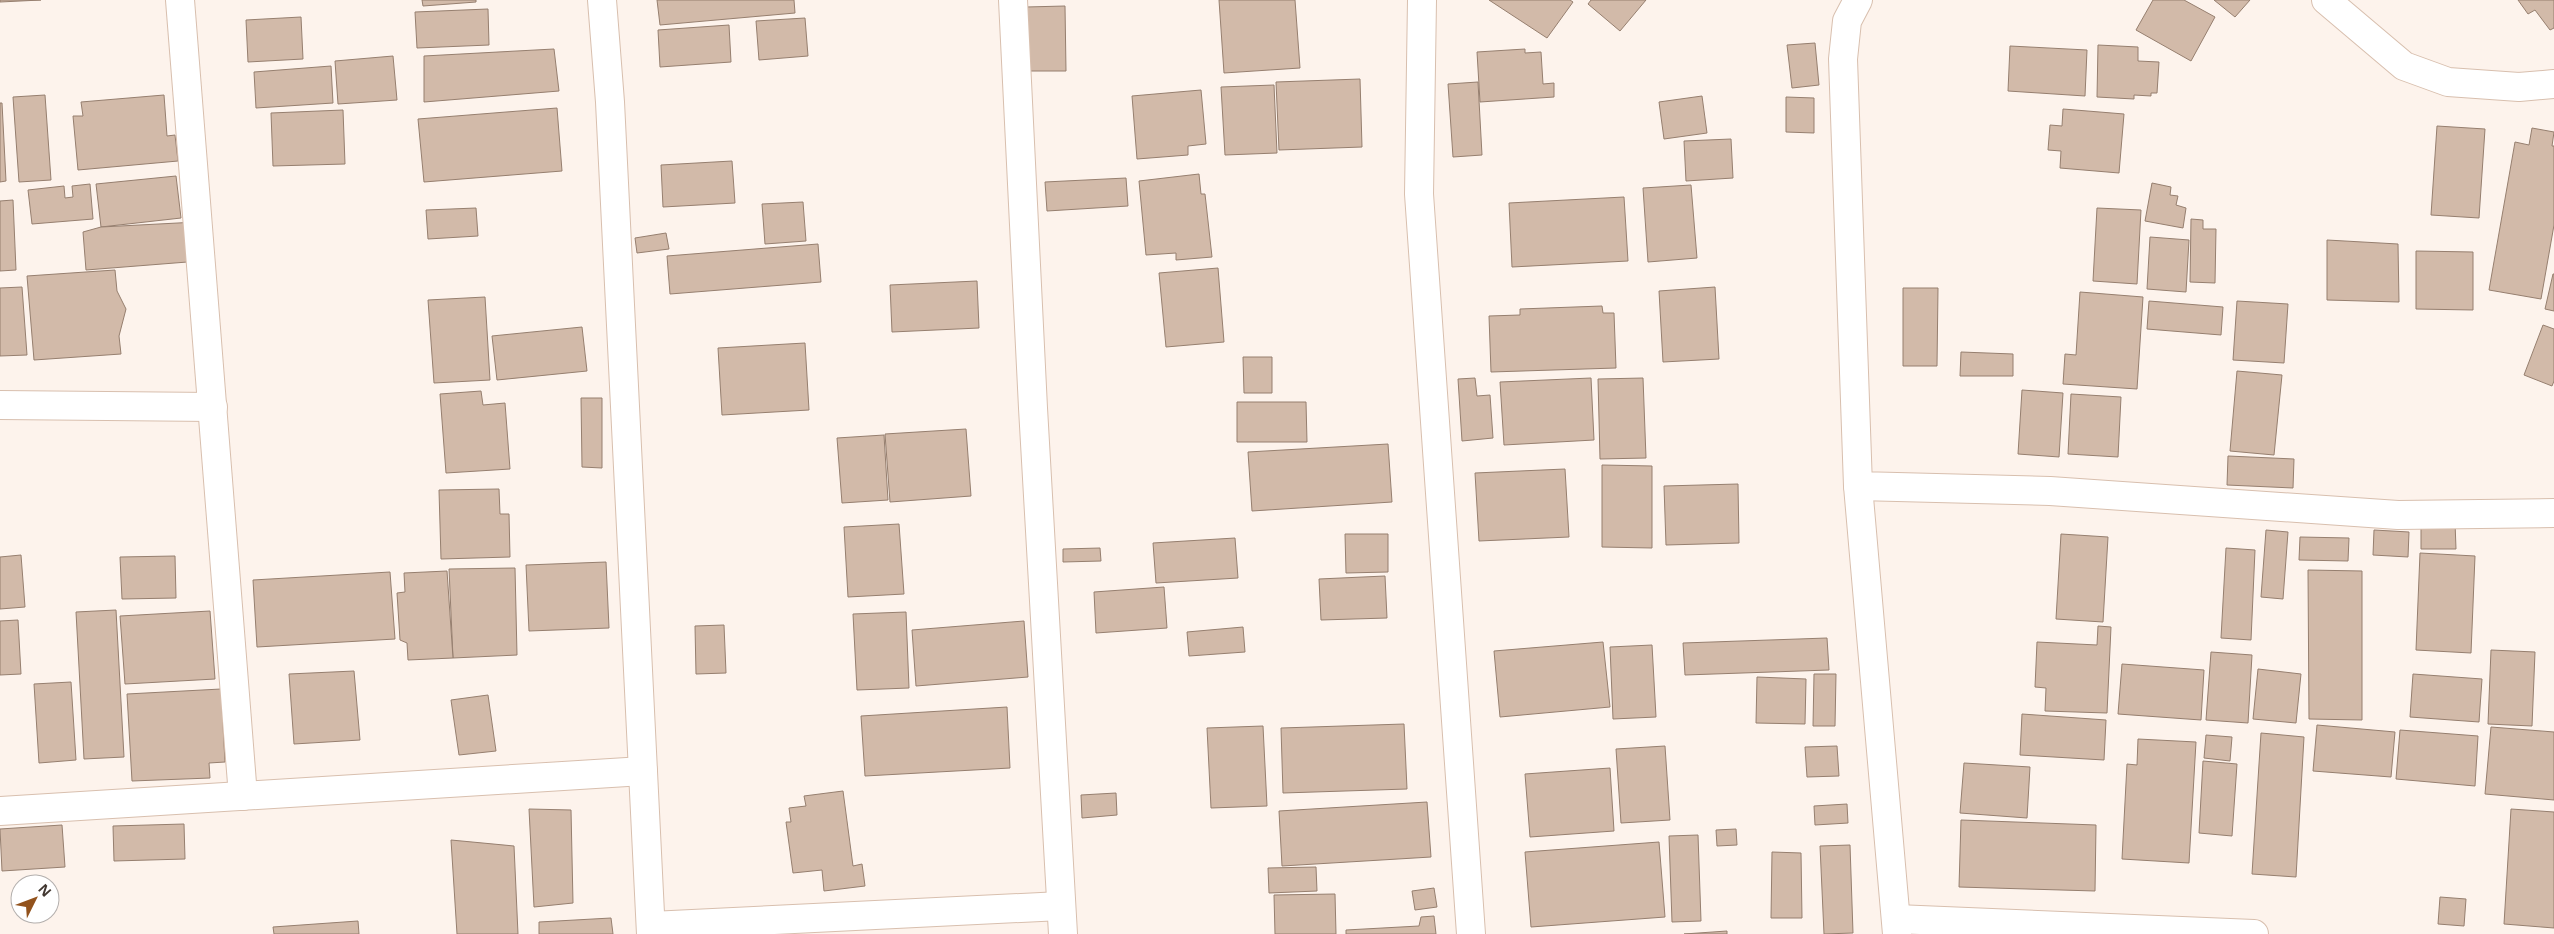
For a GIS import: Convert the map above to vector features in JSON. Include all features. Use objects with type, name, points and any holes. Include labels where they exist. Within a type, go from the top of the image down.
[{"type":"street","points":[[180,0],[243,796]]},
{"type":"street","points":[[602,0],[610,102],[651,930],[1061,906]]},
{"type":"street","points":[[1014,0],[1063,934]]},
{"type":"street","points":[[1422,0],[1420,194],[1471,934]]},
{"type":"street","points":[[1858,0],[1847,21],[1843,59],[1858,486],[1897,926],[2254,934]]},
{"type":"street","points":[[2326,0],[2404,66],[2448,82],[2519,87],[2554,84]]},
{"type":"street","points":[[0,405],[213,407]]},
{"type":"street","points":[[1858,486],[2050,491],[2398,516],[2554,513]]},
{"type":"street","points":[[0,811],[643,771]]},
{"type":"building","points":[[0,0],[41,0],[0,2]]},
{"type":"building","points":[[422,0],[476,0],[476,2],[423,6]]},
{"type":"building","points":[[657,0],[794,0],[795,13],[660,25]]},
{"type":"building","points":[[1219,0],[1295,0],[1300,68],[1224,73]]},
{"type":"building","points":[[1489,0],[1570,0],[1573,2],[1547,38]]},
{"type":"building","points":[[1591,0],[1646,0],[1620,31],[1588,4]]},
{"type":"building","points":[[2153,0],[2184,0],[2215,17],[2191,61],[2136,30]]},
{"type":"building","points":[[2214,0],[2250,0],[2235,17]]},
{"type":"building","points":[[2518,0],[2554,0],[2554,28],[2550,30],[2535,10],[2528,14]]},
{"type":"building","points":[[1065,6],[1066,71],[1028,71],[1026,7]]},
{"type":"building","points":[[488,9],[489,45],[417,48],[415,12]]},
{"type":"building","points":[[301,17],[303,59],[248,62],[246,20]]},
{"type":"building","points":[[805,18],[808,56],[759,60],[756,21]]},
{"type":"building","points":[[729,25],[731,62],[660,67],[658,30]]},
{"type":"building","points":[[1815,43],[1819,85],[1792,88],[1787,45]]},
{"type":"building","points":[[2098,45],[2138,47],[2138,61],[2159,62],[2157,93],[2151,93],[2151,96],[2134,95],[2134,99],[2097,97]]},
{"type":"building","points":[[2010,46],[2087,50],[2085,96],[2008,91]]},
{"type":"building","points":[[554,49],[559,91],[424,102],[424,56]]},
{"type":"building","points":[[1525,49],[1525,53],[1541,52],[1543,84],[1554,83],[1554,97],[1480,102],[1477,52]]},
{"type":"building","points":[[393,56],[397,100],[338,104],[335,61]]},
{"type":"building","points":[[331,66],[333,103],[256,108],[254,72]]},
{"type":"building","points":[[1360,79],[1362,147],[1279,150],[1276,82]]},
{"type":"building","points":[[1478,82],[1482,155],[1453,157],[1448,84]]},
{"type":"building","points":[[1274,85],[1277,153],[1225,155],[1221,87]]},
{"type":"building","points":[[1201,90],[1206,144],[1188,146],[1188,155],[1137,159],[1132,96]]},
{"type":"building","points":[[45,95],[51,180],[19,182],[13,97]]},
{"type":"building","points":[[164,95],[167,136],[175,135],[178,161],[78,170],[73,116],[83,116],[81,102]]},
{"type":"building","points":[[1702,96],[1707,133],[1664,139],[1659,102]]},
{"type":"building","points":[[1786,97],[1814,98],[1814,133],[1786,132]]},
{"type":"building","points":[[0,103],[2,103],[6,181],[0,182]]},
{"type":"building","points":[[557,108],[562,171],[424,182],[418,119]]},
{"type":"building","points":[[2063,109],[2124,114],[2119,173],[2060,168],[2061,151],[2048,150],[2050,125],[2062,126]]},
{"type":"building","points":[[343,110],[345,164],[273,166],[271,113]]},
{"type":"building","points":[[2437,126],[2485,129],[2479,218],[2431,215]]},
{"type":"building","points":[[2532,128],[2554,132],[2552,146],[2554,146],[2554,225],[2541,299],[2489,290],[2515,142],[2529,145]]},
{"type":"building","points":[[1731,139],[1733,178],[1686,181],[1684,141]]},
{"type":"building","points":[[732,161],[735,203],[663,207],[661,165]]},
{"type":"building","points":[[1199,174],[1201,194],[1205,194],[1212,257],[1176,260],[1176,253],[1146,255],[1139,181]]},
{"type":"building","points":[[176,176],[181,218],[101,227],[96,184]]},
{"type":"building","points":[[1126,178],[1128,206],[1047,211],[1045,182]]},
{"type":"building","points":[[2152,183],[2171,187],[2170,195],[2178,196],[2176,205],[2186,208],[2183,228],[2145,221]]},
{"type":"building","points":[[90,184],[93,219],[32,224],[28,190],[64,186],[65,198],[73,197],[72,186]]},
{"type":"building","points":[[1691,185],[1697,258],[1648,262],[1643,188]]},
{"type":"building","points":[[1624,197],[1628,261],[1512,267],[1509,203]]},
{"type":"building","points":[[13,200],[16,270],[0,271],[0,201]]},
{"type":"building","points":[[803,202],[806,241],[765,244],[762,204]]},
{"type":"building","points":[[476,208],[478,236],[428,239],[426,210]]},
{"type":"building","points":[[2097,208],[2141,210],[2137,284],[2093,281]]},
{"type":"building","points":[[2191,219],[2203,220],[2203,229],[2216,229],[2215,283],[2190,282]]},
{"type":"building","points":[[197,222],[200,261],[86,270],[83,232],[101,227]]},
{"type":"building","points":[[666,233],[669,249],[637,253],[635,238]]},
{"type":"building","points":[[2150,237],[2189,240],[2186,292],[2147,289]]},
{"type":"building","points":[[2327,240],[2398,244],[2399,302],[2327,300]]},
{"type":"building","points":[[818,244],[821,282],[670,294],[667,256]]},
{"type":"building","points":[[2416,251],[2473,252],[2473,310],[2416,309]]},
{"type":"building","points":[[1218,268],[1224,342],[1166,347],[1159,273]]},
{"type":"building","points":[[115,270],[117,291],[126,309],[119,336],[121,354],[34,360],[27,276]]},
{"type":"building","points":[[2554,274],[2554,311],[2545,309]]},
{"type":"building","points":[[977,281],[979,328],[892,332],[890,285]]},
{"type":"building","points":[[22,287],[27,355],[0,356],[0,288]]},
{"type":"building","points":[[1715,287],[1719,359],[1663,362],[1659,291]]},
{"type":"building","points":[[1903,288],[1938,288],[1937,366],[1903,366]]},
{"type":"building","points":[[2080,292],[2143,297],[2137,389],[2063,384],[2065,354],[2076,355]]},
{"type":"building","points":[[485,297],[490,380],[434,383],[428,300]]},
{"type":"building","points":[[2149,301],[2223,307],[2221,335],[2147,329]]},
{"type":"building","points":[[2237,301],[2288,304],[2284,363],[2233,360]]},
{"type":"building","points":[[1602,306],[1603,313],[1614,313],[1616,368],[1491,372],[1489,316],[1520,315],[1520,309]]},
{"type":"building","points":[[2543,325],[2554,329],[2554,381],[2552,386],[2524,375]]},
{"type":"building","points":[[582,327],[587,371],[497,380],[492,336]]},
{"type":"building","points":[[805,343],[809,410],[722,415],[718,348]]},
{"type":"building","points":[[1961,352],[2013,354],[2013,376],[1960,376]]},
{"type":"building","points":[[1243,357],[1272,357],[1272,393],[1244,393]]},
{"type":"building","points":[[2237,371],[2282,375],[2274,455],[2230,451]]},
{"type":"building","points":[[1475,378],[1477,396],[1490,395],[1493,438],[1462,441],[1458,379]]},
{"type":"building","points":[[1591,378],[1594,440],[1504,445],[1500,382]]},
{"type":"building","points":[[1643,378],[1646,458],[1600,459],[1598,379]]},
{"type":"building","points":[[2022,390],[2063,393],[2059,457],[2018,454]]},
{"type":"building","points":[[481,391],[483,405],[505,403],[510,469],[446,473],[440,394]]},
{"type":"building","points":[[2071,394],[2121,397],[2118,457],[2068,454]]},
{"type":"building","points":[[581,398],[602,398],[602,468],[582,467]]},
{"type":"building","points":[[1237,402],[1306,402],[1307,442],[1237,442]]},
{"type":"building","points":[[966,429],[971,496],[890,502],[885,434]]},
{"type":"building","points":[[884,435],[888,500],[842,503],[837,438]]},
{"type":"building","points":[[1388,444],[1392,502],[1252,511],[1248,452]]},
{"type":"building","points":[[2228,456],[2294,459],[2293,488],[2227,485]]},
{"type":"building","points":[[1602,465],[1652,466],[1652,548],[1602,547]]},
{"type":"building","points":[[1565,469],[1569,537],[1479,541],[1475,473]]},
{"type":"building","points":[[1738,484],[1739,543],[1666,545],[1664,486]]},
{"type":"building","points":[[499,489],[500,514],[509,514],[510,557],[441,559],[439,490]]},
{"type":"building","points":[[2455,522],[2456,549],[2421,549],[2421,523]]},
{"type":"building","points":[[899,524],[904,594],[848,597],[844,527]]},
{"type":"building","points":[[2266,530],[2288,532],[2283,599],[2261,597]]},
{"type":"building","points":[[2374,530],[2409,532],[2408,557],[2373,555]]},
{"type":"building","points":[[1345,534],[1388,534],[1388,572],[1346,573]]},
{"type":"building","points":[[2061,534],[2108,537],[2103,622],[2056,619]]},
{"type":"building","points":[[2300,537],[2349,538],[2348,561],[2299,560]]},
{"type":"building","points":[[1235,538],[1238,578],[1156,583],[1153,543]]},
{"type":"building","points":[[1100,548],[1101,561],[1063,562],[1063,549]]},
{"type":"building","points":[[2226,548],[2255,550],[2251,640],[2221,638]]},
{"type":"building","points":[[2420,553],[2475,556],[2471,653],[2416,650]]},
{"type":"building","points":[[21,555],[25,607],[0,609],[0,557]]},
{"type":"building","points":[[175,556],[176,598],[122,599],[120,557]]},
{"type":"building","points":[[606,562],[609,628],[529,631],[526,565]]},
{"type":"building","points":[[515,568],[517,655],[453,658],[449,569]]},
{"type":"building","points":[[2308,570],[2362,571],[2362,720],[2309,719]]},
{"type":"building","points":[[447,571],[453,658],[408,660],[407,643],[400,640],[397,593],[405,592],[404,573]]},
{"type":"building","points":[[390,572],[395,639],[257,647],[253,580]]},
{"type":"building","points":[[1385,576],[1387,618],[1321,620],[1319,579]]},
{"type":"building","points":[[1164,587],[1167,628],[1096,633],[1094,592]]},
{"type":"building","points":[[116,610],[124,757],[84,759],[76,612]]},
{"type":"building","points":[[210,611],[215,679],[125,684],[120,616]]},
{"type":"building","points":[[906,612],[909,688],[857,690],[853,614]]},
{"type":"building","points":[[18,620],[21,674],[0,675],[0,621]]},
{"type":"building","points":[[1024,621],[1028,677],[916,686],[912,630]]},
{"type":"building","points":[[724,625],[726,673],[696,674],[695,626]]},
{"type":"building","points":[[2098,626],[2111,627],[2107,713],[2045,711],[2046,688],[2035,687],[2037,642],[2097,645]]},
{"type":"building","points":[[1243,627],[1245,652],[1189,656],[1187,632]]},
{"type":"building","points":[[1827,638],[1829,670],[1685,675],[1683,643]]},
{"type":"building","points":[[1603,642],[1610,707],[1500,717],[1494,651]]},
{"type":"building","points":[[1652,645],[1656,717],[1613,719],[1610,647]]},
{"type":"building","points":[[2491,650],[2535,652],[2532,726],[2488,724]]},
{"type":"building","points":[[2211,652],[2252,655],[2248,723],[2206,720]]},
{"type":"building","points":[[2122,664],[2204,670],[2201,720],[2118,714]]},
{"type":"building","points":[[2258,669],[2301,674],[2296,723],[2253,719]]},
{"type":"building","points":[[354,671],[360,740],[294,744],[289,674]]},
{"type":"building","points":[[1814,674],[1836,674],[1835,726],[1813,726]]},
{"type":"building","points":[[2413,674],[2482,679],[2479,722],[2410,717]]},
{"type":"building","points":[[1757,677],[1806,679],[1805,724],[1756,723]]},
{"type":"building","points":[[71,682],[76,760],[39,763],[34,684]]},
{"type":"building","points":[[221,689],[225,762],[209,763],[210,778],[132,781],[127,694]]},
{"type":"building","points":[[488,695],[496,751],[459,755],[451,700]]},
{"type":"building","points":[[1007,707],[1010,768],[865,776],[861,716]]},
{"type":"building","points":[[2022,714],[2106,720],[2104,760],[2020,755]]},
{"type":"building","points":[[1404,724],[1407,789],[1283,793],[1281,728]]},
{"type":"building","points":[[2317,725],[2395,732],[2391,777],[2313,771]]},
{"type":"building","points":[[1263,726],[1267,806],[1211,808],[1207,728]]},
{"type":"building","points":[[2491,727],[2554,732],[2554,800],[2485,794]]},
{"type":"building","points":[[2400,730],[2478,736],[2475,786],[2396,779]]},
{"type":"building","points":[[2261,733],[2304,737],[2296,877],[2252,874]]},
{"type":"building","points":[[2206,735],[2232,737],[2230,761],[2204,758]]},
{"type":"building","points":[[2138,739],[2196,742],[2189,863],[2122,859],[2127,764],[2137,765]]},
{"type":"building","points":[[1665,746],[1670,820],[1621,823],[1616,749]]},
{"type":"building","points":[[1837,746],[1839,776],[1807,777],[1805,747]]},
{"type":"building","points":[[2203,761],[2237,764],[2232,836],[2199,833]]},
{"type":"building","points":[[1964,763],[2030,767],[2027,818],[1960,813]]},
{"type":"building","points":[[1610,768],[1614,831],[1530,837],[1525,774]]},
{"type":"building","points":[[843,791],[853,866],[862,864],[865,886],[824,891],[822,870],[793,873],[786,822],[791,822],[789,808],[806,806],[804,796]]},
{"type":"building","points":[[1116,793],[1117,815],[1082,818],[1081,795]]},
{"type":"building","points":[[1427,802],[1431,857],[1282,866],[1279,811]]},
{"type":"building","points":[[1847,804],[1848,823],[1815,825],[1814,806]]},
{"type":"building","points":[[529,809],[571,810],[573,903],[534,907]]},
{"type":"building","points":[[2511,809],[2554,812],[2554,928],[2504,924]]},
{"type":"building","points":[[1961,820],[2096,825],[2095,891],[1959,887]]},
{"type":"building","points":[[184,824],[185,859],[114,861],[113,826]]},
{"type":"building","points":[[62,825],[65,867],[2,871],[0,829]]},
{"type":"building","points":[[1736,829],[1737,845],[1717,846],[1716,830]]},
{"type":"building","points":[[1698,835],[1701,921],[1672,922],[1669,836]]},
{"type":"building","points":[[451,840],[514,846],[518,934],[457,934]]},
{"type":"building","points":[[1659,842],[1665,917],[1531,927],[1525,852]]},
{"type":"building","points":[[1850,845],[1853,933],[1824,934],[1820,846]]},
{"type":"building","points":[[1772,852],[1801,853],[1802,918],[1771,918]]},
{"type":"building","points":[[1316,867],[1317,891],[1269,893],[1268,868]]},
{"type":"building","points":[[1434,888],[1437,907],[1415,910],[1412,891]]},
{"type":"building","points":[[1335,894],[1336,934],[1275,934],[1274,895]]},
{"type":"building","points":[[2440,897],[2466,899],[2464,926],[2438,924]]},
{"type":"building","points":[[1434,916],[1436,934],[1346,934],[1346,930],[1419,926],[1421,917]]},
{"type":"building","points":[[611,918],[613,934],[539,934],[539,922]]},
{"type":"building","points":[[358,921],[359,934],[274,934],[273,927]]},
{"type":"building","points":[[1727,931],[1727,934],[1684,934]]}]
